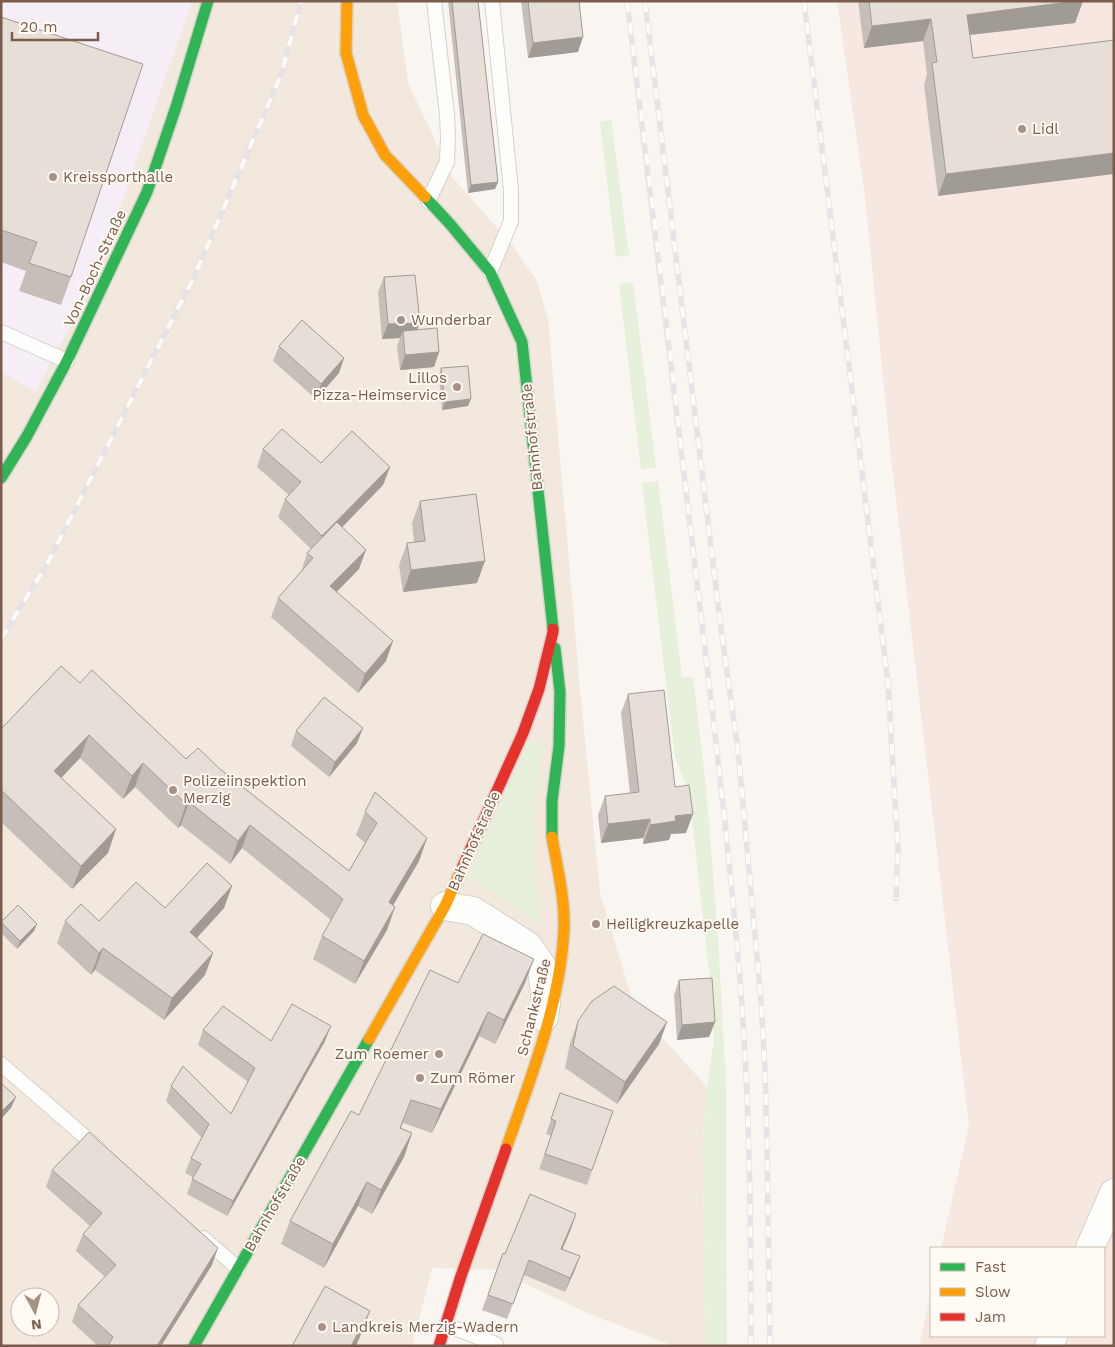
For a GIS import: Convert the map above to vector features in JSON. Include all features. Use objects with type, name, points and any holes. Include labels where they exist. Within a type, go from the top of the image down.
[{"type":"street","name":"Von-Boch-Straße","points":[[1,478],[27,436],[67,361],[148,192],[208,1]]},
{"type":"street","name":"Bahnhofstraße","points":[[194,1346],[444,906],[524,733],[539,689],[553,632],[522,342],[490,272],[450,224],[385,155],[363,115],[346,53],[347,1]]},
{"type":"street","name":"Schankstraße","points":[[439,1346],[529,1084],[553,1005],[562,956],[564,926],[562,898],[552,834],[552,802],[559,746],[560,692],[553,632]]},
{"type":"street","name":"Bahnhofstraße","points":[[444,906],[473,911],[528,946],[542,967],[546,1003],[540,1048]]},
{"type":"street","points":[[1090,1247],[1114,1193]]},
{"type":"lane","points":[[428,201],[447,162],[448,137],[434,1]]},
{"type":"lane","points":[[490,272],[510,221],[511,213],[511,190],[492,1]]},
{"type":"lane","points":[[1,332],[67,361]]},
{"type":"lane","points":[[1,1064],[106,1155]]},
{"type":"lane","points":[[194,1230],[238,1268]]},
{"type":"lane","points":[[446,1325],[496,1344]]},
{"type":"shaded area","points":[[1,1],[397,1],[408,83],[453,178],[513,246],[537,281],[548,319],[580,689],[600,893],[634,1006],[707,1087],[702,1149],[705,1346],[674,1346],[592,1315],[496,1270],[432,1268],[412,1346],[1,1346]]},
{"type":"shaded area","points":[[1,1],[192,1],[96,276],[36,391],[1,372]]},
{"type":"shaded area","points":[[837,1],[1114,1],[1114,1346],[919,1346],[930,1296],[930,1337],[1105,1337],[1105,1247],[941,1247],[969,1126],[891,457],[865,196]]},
{"type":"green space","points":[[611,120],[629,255],[616,257],[600,122]]},
{"type":"green space","points":[[633,282],[656,468],[641,469],[619,284]]},
{"type":"green space","points":[[658,481],[682,677],[693,677],[706,787],[718,936],[726,1086],[727,1346],[705,1346],[702,1149],[707,1087],[714,1041],[711,989],[689,792],[675,757],[642,483]]},
{"type":"green space","points":[[529,741],[543,745],[533,819],[534,866],[540,923],[468,876]]},
{"type":"building","points":[[452,1],[478,1],[498,182],[471,185]]},
{"type":"building","points":[[528,1],[579,1],[583,37],[533,43]]},
{"type":"building","name":"Lidl","points":[[869,1],[1077,1],[967,15],[973,58],[1114,40],[1114,153],[946,174],[932,63],[937,62],[931,19],[872,26]]},
{"type":"building","name":"Kreissporthalle","points":[[1,17],[143,64],[71,277],[29,263],[37,242],[1,230]]},
{"type":"building","points":[[415,275],[420,323],[388,324],[384,277]]},
{"type":"building","points":[[302,320],[344,358],[321,384],[279,346]]},
{"type":"building","points":[[437,328],[439,352],[405,355],[403,331]]},
{"type":"building","points":[[468,366],[471,399],[445,402],[441,368]]},
{"type":"building","points":[[282,429],[321,463],[352,431],[390,467],[322,536],[285,499],[301,482],[263,449]]},
{"type":"building","points":[[476,494],[485,561],[411,570],[407,543],[425,541],[420,501]]},
{"type":"building","points":[[337,522],[366,550],[330,586],[393,641],[365,674],[278,598],[313,558],[307,553]]},
{"type":"building","points":[[61,666],[80,683],[92,670],[186,759],[198,748],[220,769],[349,871],[377,823],[365,812],[375,792],[427,838],[389,902],[395,907],[364,961],[322,936],[343,899],[250,825],[238,841],[189,802],[186,804],[143,763],[132,776],[89,735],[54,771],[116,829],[81,866],[1,790],[1,729]]},
{"type":"building","points":[[664,690],[675,787],[689,785],[693,814],[675,816],[676,821],[650,825],[650,819],[608,824],[605,796],[639,792],[628,694]]},
{"type":"building","points":[[324,697],[363,728],[335,762],[296,731]]},
{"type":"building","points":[[207,863],[232,886],[190,932],[213,953],[172,998],[103,948],[99,953],[65,921],[81,904],[99,921],[136,882],[165,908]]},
{"type":"building","points":[[18,905],[37,924],[20,941],[1,922]]},
{"type":"building","points":[[483,934],[534,959],[504,1020],[488,1012],[441,1109],[411,1100],[400,1128],[412,1133],[381,1190],[367,1182],[333,1244],[290,1221],[351,1111],[359,1115],[430,970],[458,983]]},
{"type":"building","points":[[712,978],[715,1022],[682,1025],[679,980]]},
{"type":"building","points":[[614,986],[667,1022],[625,1082],[573,1046],[578,1021],[592,1001]]},
{"type":"building","points":[[292,1004],[331,1026],[233,1201],[192,1179],[201,1164],[191,1158],[209,1124],[171,1086],[183,1066],[231,1114],[255,1068],[203,1030],[223,1006],[271,1041]]},
{"type":"building","points":[[1,1083],[16,1097],[1,1112]]},
{"type":"building","points":[[560,1093],[613,1111],[592,1170],[545,1154],[556,1121],[551,1119]]},
{"type":"building","points":[[89,1132],[218,1248],[157,1346],[108,1346],[113,1337],[78,1305],[116,1265],[83,1234],[102,1213],[52,1170]]},
{"type":"building","points":[[530,1194],[576,1214],[561,1249],[580,1256],[570,1278],[529,1260],[513,1304],[488,1295],[503,1253],[505,1254]]},
{"type":"building","points":[[325,1286],[370,1311],[351,1346],[292,1346]]},
{"type":"railway","points":[[1,639],[47,564],[194,277],[281,75],[301,1]]},
{"type":"railway","points":[[627,1],[712,710],[736,936],[744,1037],[748,1125],[751,1346]]},
{"type":"railway","points":[[645,1],[720,621],[738,750],[761,1000],[765,1070],[770,1346]]},
{"type":"railway","points":[[804,1],[888,683],[898,850],[896,899]]},
{"type":"traffic: fast","points":[[1,478],[27,436],[67,361],[147,192],[176,107],[208,1]]},
{"type":"traffic: fast","points":[[425,197],[490,272],[522,342],[553,629]]},
{"type":"traffic: fast","points":[[552,837],[552,801],[559,746],[560,692],[555,648]]},
{"type":"traffic: fast","points":[[194,1346],[369,1039]]},
{"type":"traffic: slow","points":[[347,1],[346,53],[363,115],[385,155],[425,197]]},
{"type":"traffic: slow","points":[[506,1149],[543,1040],[551,1012],[562,956],[563,905],[552,837]]},
{"type":"traffic: slow","points":[[369,1039],[445,906],[463,866]]},
{"type":"traffic: jam","points":[[463,866],[523,733],[539,689],[553,629]]},
{"type":"traffic: jam","points":[[439,1346],[461,1276],[506,1149]]},
{"type":"place","name":"Lidl","points":[[1022,129]]},
{"type":"place","name":"Kreissporthalle","points":[[53,177]]},
{"type":"place","name":"Wunderbar","points":[[401,320]]},
{"type":"place","name":"Lillos Pizza-Heimservice","points":[[457,387]]},
{"type":"place","name":"Polizeiinspektion Merzig","points":[[173,790]]},
{"type":"place","name":"Heiligkreuzkapelle","points":[[596,924]]},
{"type":"place","name":"Zum Roemer","points":[[439,1054]]},
{"type":"place","name":"Zum Römer","points":[[420,1078]]},
{"type":"place","name":"Landkreis Merzig-Wadern","points":[[322,1327]]}]
